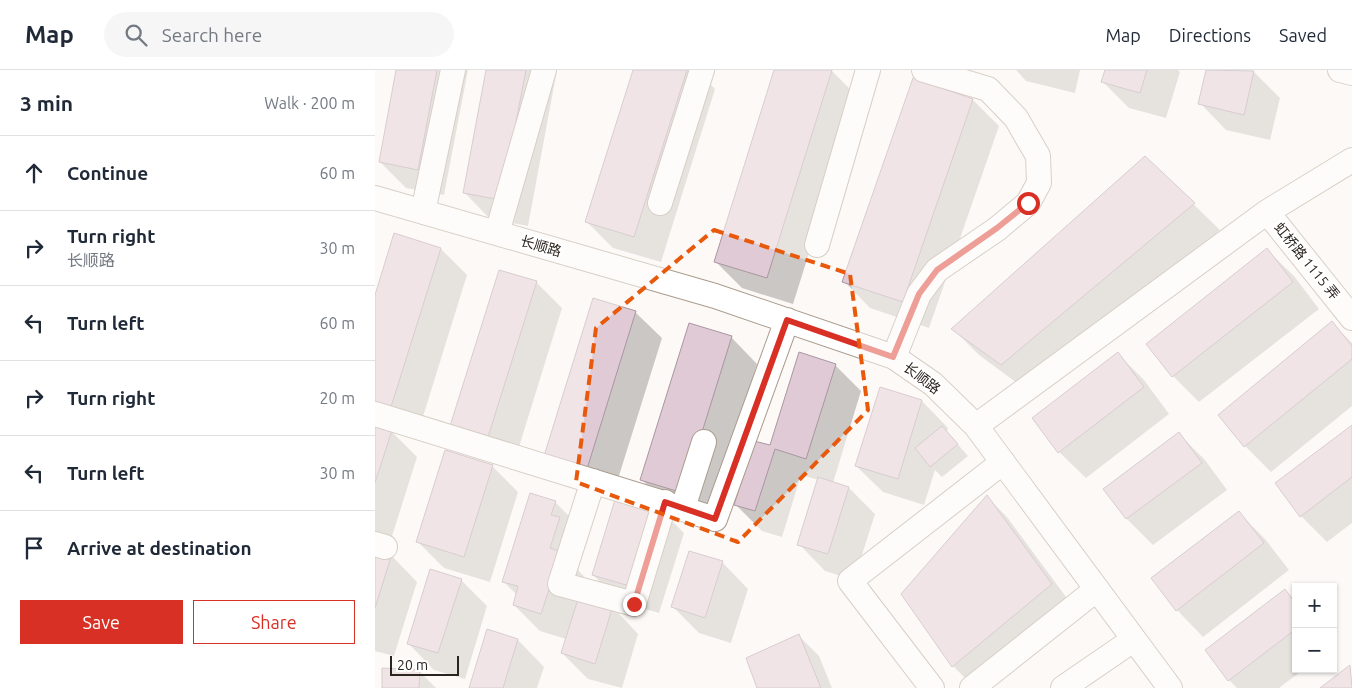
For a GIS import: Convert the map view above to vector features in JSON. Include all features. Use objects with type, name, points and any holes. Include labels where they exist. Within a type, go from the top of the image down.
[{"type":"street","points":[[423,212],[453,70]]},
{"type":"street","points":[[497,233],[544,70]]},
{"type":"street","points":[[661,203],[701,70]]},
{"type":"street","points":[[817,245],[868,70]]},
{"type":"street","points":[[893,357],[919,294],[937,270],[997,228],[1028,203],[1039,183],[1038,156],[1016,118],[988,89],[924,70]]},
{"type":"street","points":[[1339,70],[1352,73]]},
{"type":"street","name":"虹桥路 1115 弄","points":[[1352,160],[1267,212],[1352,318]]},
{"type":"street","name":"长顺路","points":[[375,198],[715,296],[893,357],[933,384],[976,426],[1170,688]]},
{"type":"street","points":[[976,426],[1267,212]]},
{"type":"street","points":[[375,414],[715,519],[787,320]]},
{"type":"street","points":[[593,482],[560,584],[634,604],[674,505],[704,442]]},
{"type":"street","points":[[932,688],[850,581],[1003,462]]},
{"type":"street","points":[[973,688],[1097,589]]},
{"type":"street","points":[[1063,688],[1133,640]]},
{"type":"highlighted area","points":[[714,230],[850,274],[868,410],[738,542],[576,482],[596,328]]},
{"type":"building","points":[[396,70],[437,70],[418,170],[379,162]]},
{"type":"building","points":[[486,70],[526,70],[501,200],[463,193]]},
{"type":"building","points":[[633,70],[687,70],[634,237],[585,222]]},
{"type":"building","points":[[774,70],[832,70],[767,278],[714,262]]},
{"type":"building","points":[[1105,70],[1147,70],[1140,93],[1101,82]]},
{"type":"building","points":[[1206,70],[1254,71],[1244,115],[1198,104]]},
{"type":"building","points":[[913,78],[973,99],[903,302],[842,282]]},
{"type":"building","points":[[1145,156],[1195,203],[1001,365],[951,329]]},
{"type":"building","points":[[394,233],[441,248],[390,410],[375,405],[375,295]]},
{"type":"building","points":[[1267,248],[1293,282],[1172,377],[1146,344]]},
{"type":"building","points":[[499,270],[537,281],[488,437],[450,426]]},
{"type":"building","points":[[593,298],[636,311],[587,469],[544,456]]},
{"type":"building","points":[[1332,321],[1352,346],[1352,359],[1244,447],[1218,415]]},
{"type":"building","points":[[689,323],[732,336],[683,493],[640,480]]},
{"type":"building","points":[[799,352],[836,364],[806,459],[775,449],[755,511],[734,505],[754,441],[770,445]]},
{"type":"building","points":[[1118,352],[1144,387],[1058,453],[1032,418]]},
{"type":"building","points":[[880,387],[922,400],[898,479],[855,466]]},
{"type":"building","points":[[375,424],[392,430],[375,483]]},
{"type":"building","points":[[1352,425],[1352,477],[1300,517],[1275,483]]},
{"type":"building","points":[[942,426],[958,444],[930,467],[915,448]]},
{"type":"building","points":[[1179,432],[1202,463],[1126,519],[1103,489]]},
{"type":"building","points":[[445,450],[493,465],[464,557],[416,542]]},
{"type":"building","points":[[818,477],[849,487],[828,554],[797,545]]},
{"type":"building","points":[[530,493],[556,501],[551,515],[560,517],[550,548],[561,552],[541,614],[513,605],[518,586],[502,582]]},
{"type":"building","points":[[617,493],[658,506],[633,587],[592,575]]},
{"type":"building","points":[[987,495],[1052,584],[952,667],[901,594]]},
{"type":"building","points":[[1239,511],[1264,543],[1176,611],[1151,578]]},
{"type":"building","points":[[375,549],[392,554],[375,608]]},
{"type":"building","points":[[689,551],[723,561],[705,618],[671,607]]},
{"type":"building","points":[[430,569],[462,579],[438,653],[407,644]]},
{"type":"building","points":[[1285,589],[1292,599],[1292,632],[1228,681],[1205,650]]},
{"type":"building","points":[[579,596],[613,606],[595,664],[561,653]]},
{"type":"building","points":[[487,629],[518,639],[503,688],[469,688]]},
{"type":"building","points":[[799,634],[821,688],[757,688],[746,658]]},
{"type":"building","points":[[1350,665],[1352,688],[1320,688]]},
{"type":"building","points":[[382,668],[420,670],[419,688],[382,688]]},
{"type":"route","points":[[634,604],[665,502],[715,519],[787,320],[893,357],[919,294],[937,270],[997,228],[1028,203]]}]
